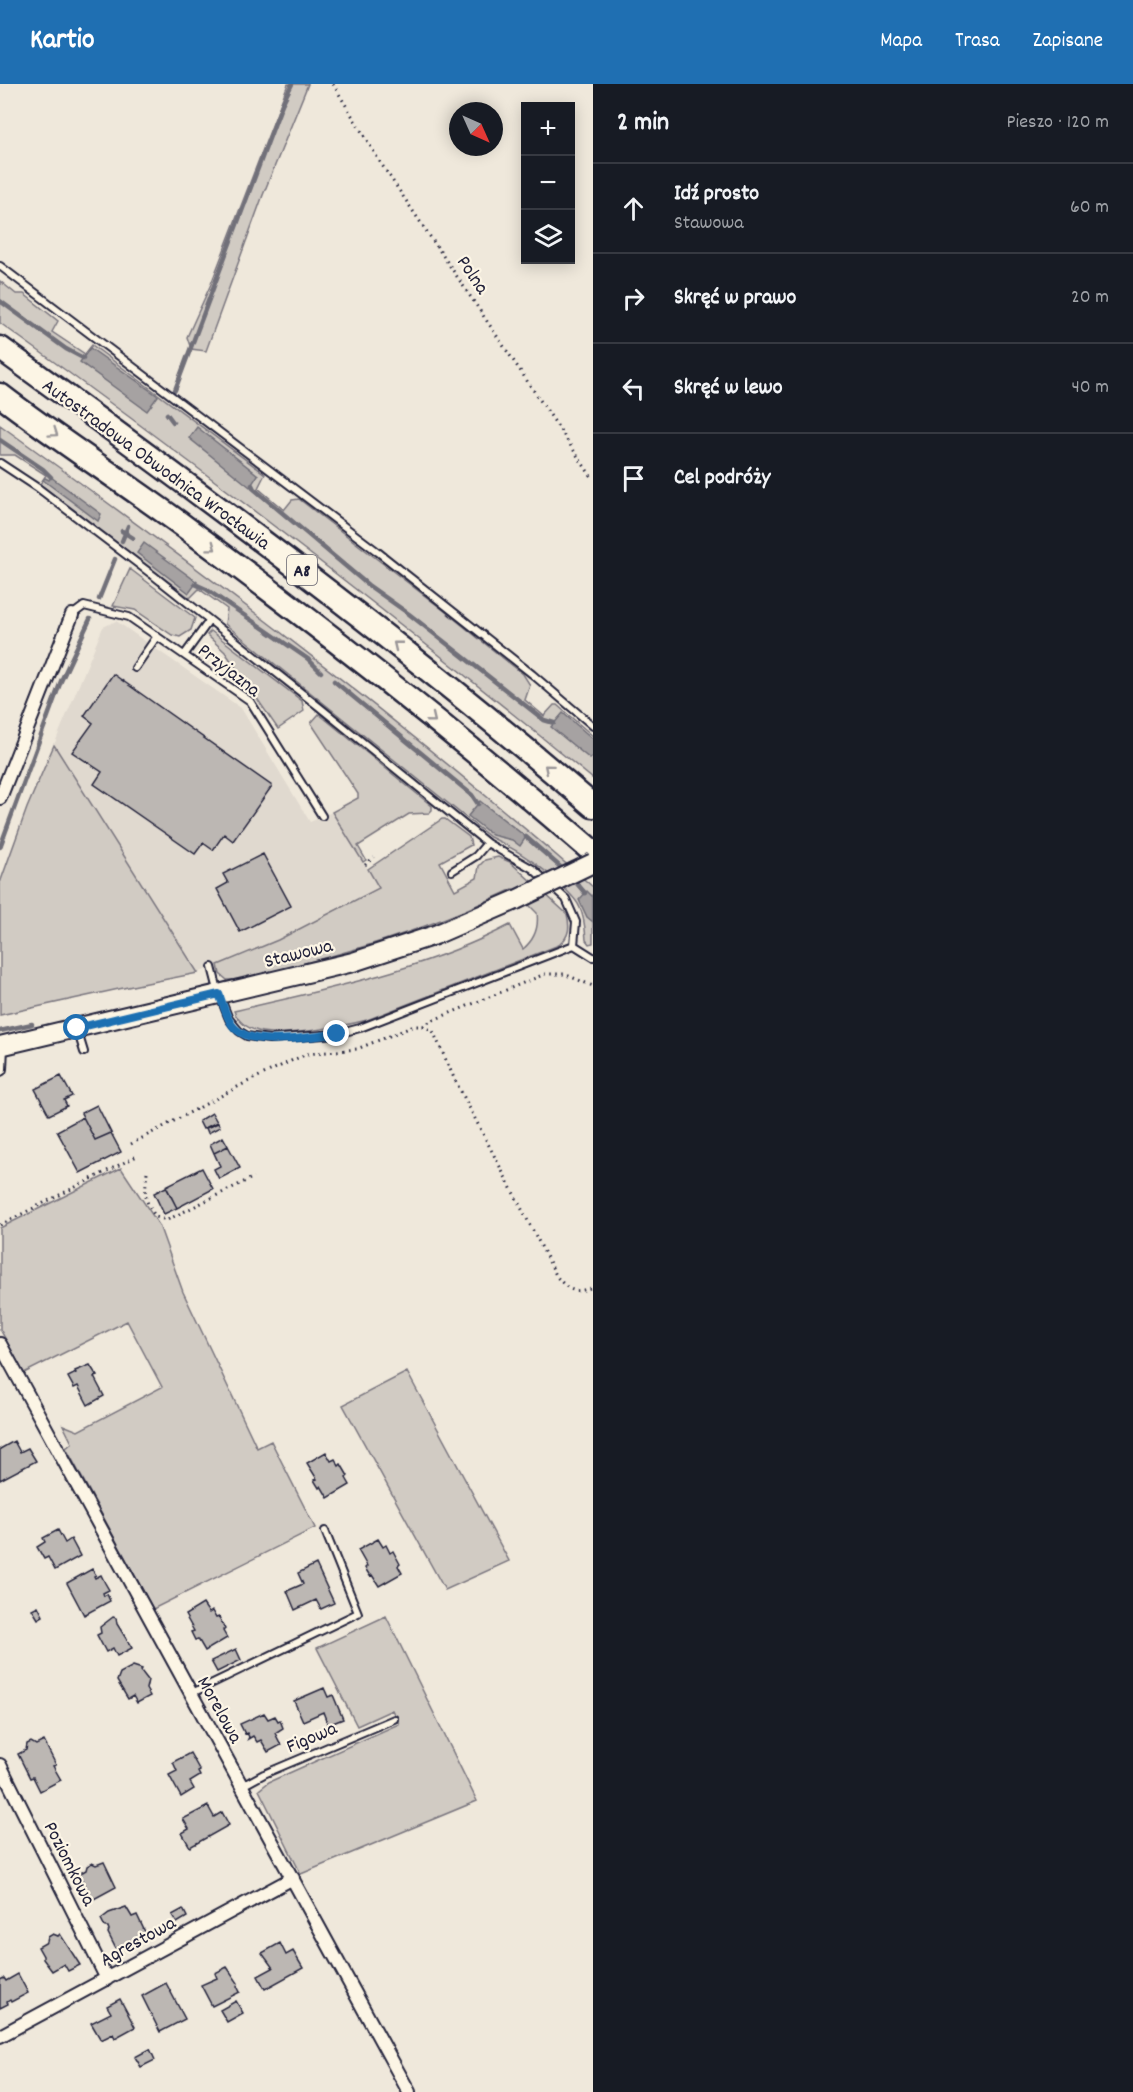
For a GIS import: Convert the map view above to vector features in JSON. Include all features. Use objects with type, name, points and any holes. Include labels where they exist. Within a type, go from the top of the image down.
[{"type":"highway","name":"Autostradowa Obwodnica Wrocławia","points":[[0,348],[208,499],[381,632],[593,806]]},
{"type":"highway","name":"Autostradowa Obwodnica Wrocławia","points":[[0,395],[271,591],[520,789],[593,852]]},
{"type":"street","points":[[0,798],[72,615]]},
{"type":"street","name":"Stawowa","points":[[1,1046],[325,969],[387,952],[456,927],[593,863]]},
{"type":"street","points":[[0,1069],[1,1046]]},
{"type":"street","name":"Morelowa","points":[[0,1344],[189,1694],[293,1878],[409,2092]]},
{"type":"street","name":"Poziomkowa","points":[[0,1765],[107,1979]]},
{"type":"street","name":"Agrestowa","points":[[0,2036],[293,1878]]},
{"type":"lane","points":[[0,266],[378,552],[532,674],[593,726]]},
{"type":"lane","points":[[0,463],[38,488],[318,706],[487,843],[533,870],[567,899],[576,922],[574,945]]},
{"type":"lane","name":"Przyjazna","points":[[72,615],[84,606],[129,617],[250,701],[322,816]]},
{"type":"lane","points":[[185,654],[209,621]]},
{"type":"lane","points":[[135,668],[158,636]]},
{"type":"lane","points":[[452,871],[476,856],[487,843]]},
{"type":"lane","points":[[574,945],[593,957]]},
{"type":"lane","points":[[212,967],[219,994],[233,1026],[247,1036],[269,1039],[337,1034],[360,1028],[574,945]]},
{"type":"lane","points":[[77,1028],[84,1052]]},
{"type":"lane","points":[[189,1694],[358,1613],[325,1532]]},
{"type":"lane","name":"Figowa","points":[[242,1786],[264,1774],[394,1719]]},
{"type":"path","name":"Polna","points":[[333,84],[403,197],[593,479]]},
{"type":"path","points":[[365,865],[374,857]]},
{"type":"path","points":[[131,1144],[245,1083],[307,1054],[357,1049],[414,1026],[423,1026],[545,974],[564,974],[593,986]]},
{"type":"path","points":[[423,1026],[433,1031],[454,1078],[557,1277],[567,1289],[582,1291],[593,1287]]},
{"type":"path","points":[[0,1225],[137,1156]]},
{"type":"path","points":[[147,1172],[144,1197],[147,1205],[156,1217],[167,1220],[254,1177]]},
{"type":"shaded area","points":[[288,84],[308,84],[263,195],[206,351],[191,349],[187,337],[211,284]]},
{"type":"shaded area","points":[[0,281],[16,294],[24,294],[58,321],[52,332],[85,354],[92,345],[265,474],[258,488],[284,510],[292,500],[299,499],[523,674],[530,685],[525,700],[544,716],[554,705],[557,705],[593,736],[593,779],[300,546],[151,433],[0,323]]},
{"type":"shaded area","points":[[90,348],[158,396],[147,411],[80,362]]},
{"type":"shaded area","points":[[0,425],[302,649],[449,766],[593,887],[593,943],[589,944],[586,940],[584,920],[579,905],[555,879],[529,859],[490,837],[225,624],[227,609],[199,589],[190,598],[40,484],[46,475],[15,455],[0,455]]},
{"type":"shaded area","points":[[197,427],[258,475],[250,487],[189,438]]},
{"type":"shaded area","points":[[51,477],[101,514],[98,521],[43,480],[45,478],[49,480]]},
{"type":"shaded area","points":[[144,543],[197,582],[189,593],[137,553]]},
{"type":"shaded area","points":[[130,569],[195,618],[191,630],[180,637],[172,635],[135,610],[113,606]]},
{"type":"shaded area","points":[[116,621],[241,708],[310,822],[332,812],[380,888],[278,940],[198,973],[54,745],[103,627]]},
{"type":"shaded area","points":[[211,631],[302,701],[304,711],[278,729],[225,652],[207,635]]},
{"type":"shaded area","points":[[563,713],[593,739],[593,756],[590,759],[551,727]]},
{"type":"shaded area","points":[[319,714],[432,806],[429,813],[409,814],[358,846],[366,860],[363,862],[332,812],[358,798],[358,794],[311,723]]},
{"type":"shaded area","points":[[54,745],[198,973],[0,1015],[0,883],[27,808]]},
{"type":"shaded area","points":[[480,801],[526,837],[520,846],[512,840],[492,835],[468,816]]},
{"type":"shaded area","points":[[442,819],[469,837],[471,845],[440,862],[455,890],[477,878],[479,866],[485,860],[498,857],[510,862],[567,914],[568,931],[563,942],[367,1020],[328,1028],[281,1033],[258,1031],[240,1021],[234,1011],[375,977],[444,954],[510,925],[523,949],[527,945],[536,929],[537,913],[513,889],[434,923],[354,949],[263,975],[227,980],[220,974],[218,965],[278,940],[379,888],[368,869]]},
{"type":"shaded area","points":[[587,891],[593,897],[593,922],[587,917],[579,900]]},
{"type":"shaded area","points":[[121,1168],[159,1225],[183,1292],[257,1448],[271,1441],[315,1528],[153,1609],[66,1448],[72,1443],[63,1425],[78,1431],[162,1387],[127,1321],[24,1373],[0,1329],[0,1228]]},
{"type":"shaded area","points":[[407,1372],[509,1561],[445,1590],[343,1405]]},
{"type":"shaded area","points":[[386,1616],[477,1801],[301,1874],[259,1790],[269,1782],[399,1724],[392,1710],[357,1726],[317,1648]]},
{"type":"building","points":[[113,674],[272,786],[233,841],[224,834],[213,850],[203,843],[195,854],[94,784],[102,772],[72,752],[93,723],[84,716]]},
{"type":"building","points":[[263,854],[291,906],[240,932],[217,889],[228,883],[223,874]]},
{"type":"building","points":[[61,1076],[72,1096],[64,1100],[67,1106],[49,1115],[35,1089]]},
{"type":"building","points":[[97,1105],[111,1133],[95,1140],[81,1113]]},
{"type":"building","points":[[212,1113],[217,1122],[203,1129],[199,1121]]},
{"type":"building","points":[[83,1117],[95,1140],[111,1133],[121,1152],[80,1173],[57,1131]]},
{"type":"building","points":[[218,1123],[220,1127],[208,1133],[206,1128]]},
{"type":"building","points":[[223,1137],[228,1146],[214,1153],[210,1144]]},
{"type":"building","points":[[228,1146],[240,1168],[219,1179],[214,1169],[220,1166],[214,1153]]},
{"type":"building","points":[[202,1168],[213,1189],[177,1208],[166,1186]]},
{"type":"building","points":[[166,1187],[177,1208],[164,1214],[154,1193]]},
{"type":"building","points":[[90,1365],[97,1376],[94,1377],[104,1396],[88,1405],[78,1386],[74,1388],[68,1377],[76,1373],[75,1371]]},
{"type":"building","points":[[14,1441],[20,1452],[28,1448],[36,1461],[0,1480],[0,1449]]},
{"type":"building","points":[[326,1452],[331,1461],[335,1459],[339,1466],[341,1464],[350,1485],[328,1498],[321,1486],[319,1488],[314,1480],[317,1479],[307,1463]]},
{"type":"building","points":[[58,1530],[65,1543],[71,1539],[80,1556],[55,1570],[48,1557],[44,1559],[37,1547],[45,1542],[43,1538]]},
{"type":"building","points":[[378,1539],[383,1547],[386,1545],[390,1553],[393,1551],[402,1573],[379,1586],[365,1568],[367,1566],[358,1550]]},
{"type":"building","points":[[316,1564],[334,1603],[321,1609],[316,1600],[295,1610],[287,1591],[303,1584],[298,1573]]},
{"type":"building","points":[[92,1569],[96,1575],[95,1578],[101,1575],[109,1590],[103,1593],[104,1596],[107,1594],[110,1601],[84,1615],[67,1583]]},
{"type":"building","points":[[203,1604],[209,1613],[212,1611],[216,1618],[219,1617],[227,1638],[205,1651],[198,1639],[195,1640],[191,1632],[194,1631],[185,1615]]},
{"type":"building","points":[[38,1606],[43,1616],[38,1619],[32,1609]]},
{"type":"building","points":[[113,1617],[116,1618],[117,1624],[132,1648],[117,1656],[113,1648],[106,1652],[97,1635],[101,1633],[100,1627]]},
{"type":"building","points":[[236,1649],[241,1660],[217,1672],[211,1661]]},
{"type":"building","points":[[133,1666],[142,1669],[141,1671],[148,1680],[146,1689],[150,1696],[137,1703],[133,1696],[128,1699],[117,1681],[120,1673]]},
{"type":"building","points":[[324,1688],[328,1697],[333,1695],[343,1719],[328,1725],[323,1712],[303,1721],[294,1701]]},
{"type":"building","points":[[264,1713],[268,1719],[275,1716],[278,1721],[280,1720],[283,1728],[275,1733],[281,1745],[268,1752],[261,1740],[257,1742],[253,1736],[248,1739],[247,1733],[245,1734],[240,1724]]},
{"type":"building","points":[[44,1741],[61,1780],[40,1791],[33,1777],[30,1778],[18,1754],[26,1750],[27,1744],[31,1742],[36,1745]]},
{"type":"building","points":[[190,1753],[200,1771],[198,1772],[200,1776],[190,1782],[194,1789],[181,1797],[169,1775],[177,1771],[173,1762]]},
{"type":"building","points":[[208,1806],[214,1817],[222,1812],[229,1825],[190,1847],[182,1833],[189,1829],[183,1819]]},
{"type":"building","points":[[104,1862],[116,1887],[92,1900],[79,1874],[92,1863],[96,1865]]},
{"type":"building","points":[[126,1907],[132,1917],[137,1915],[146,1934],[116,1949],[108,1933],[108,1927],[105,1927],[101,1919],[109,1913]]},
{"type":"building","points":[[183,1909],[187,1917],[177,1923],[172,1915]]},
{"type":"building","points":[[53,1934],[58,1936],[60,1934],[80,1965],[68,1971],[64,1964],[52,1971],[38,1947],[47,1942],[48,1937]]},
{"type":"building","points":[[280,1943],[286,1955],[293,1951],[303,1968],[265,1989],[258,1976],[273,1968],[262,1953]]},
{"type":"building","points":[[227,1967],[238,1983],[240,1992],[212,2006],[201,1985],[217,1978],[215,1973]]},
{"type":"building","points":[[18,1974],[28,1993],[11,2002],[10,2000],[8,2004],[0,2008],[0,1980],[4,1978],[6,1981]]},
{"type":"building","points":[[166,1983],[185,2019],[160,2032],[142,1996]]},
{"type":"building","points":[[120,1999],[135,2027],[115,2038],[113,2034],[101,2040],[91,2023],[111,2013],[107,2006]]},
{"type":"building","points":[[236,2001],[243,2013],[227,2022],[220,2010]]},
{"type":"building","points":[[150,2049],[155,2060],[141,2067],[135,2057]]},
{"type":"waterway","points":[[175,390],[282,104],[292,84]]},
{"type":"waterway","points":[[0,301],[66,349],[83,358]]},
{"type":"waterway","points":[[167,414],[173,422]]},
{"type":"waterway","points":[[0,440],[51,477]]},
{"type":"waterway","points":[[252,485],[368,585],[409,614],[544,720],[554,723]]},
{"type":"waterway","points":[[122,541],[128,526]]},
{"type":"waterway","points":[[122,531],[133,538]]},
{"type":"waterway","points":[[99,599],[115,559]]},
{"type":"waterway","points":[[195,584],[206,589],[308,659],[321,672]]},
{"type":"waterway","points":[[0,847],[61,681],[90,619]]},
{"type":"waterway","points":[[334,681],[472,795],[478,804]]},
{"type":"waterway","points":[[526,837],[565,871]]},
{"type":"waterway","points":[[573,879],[585,893]]},
{"type":"waterway","points":[[0,1031],[32,1024]]},
{"type":"route","points":[[77,1028],[219,994],[233,1026],[247,1036],[269,1039],[337,1034]]}]
